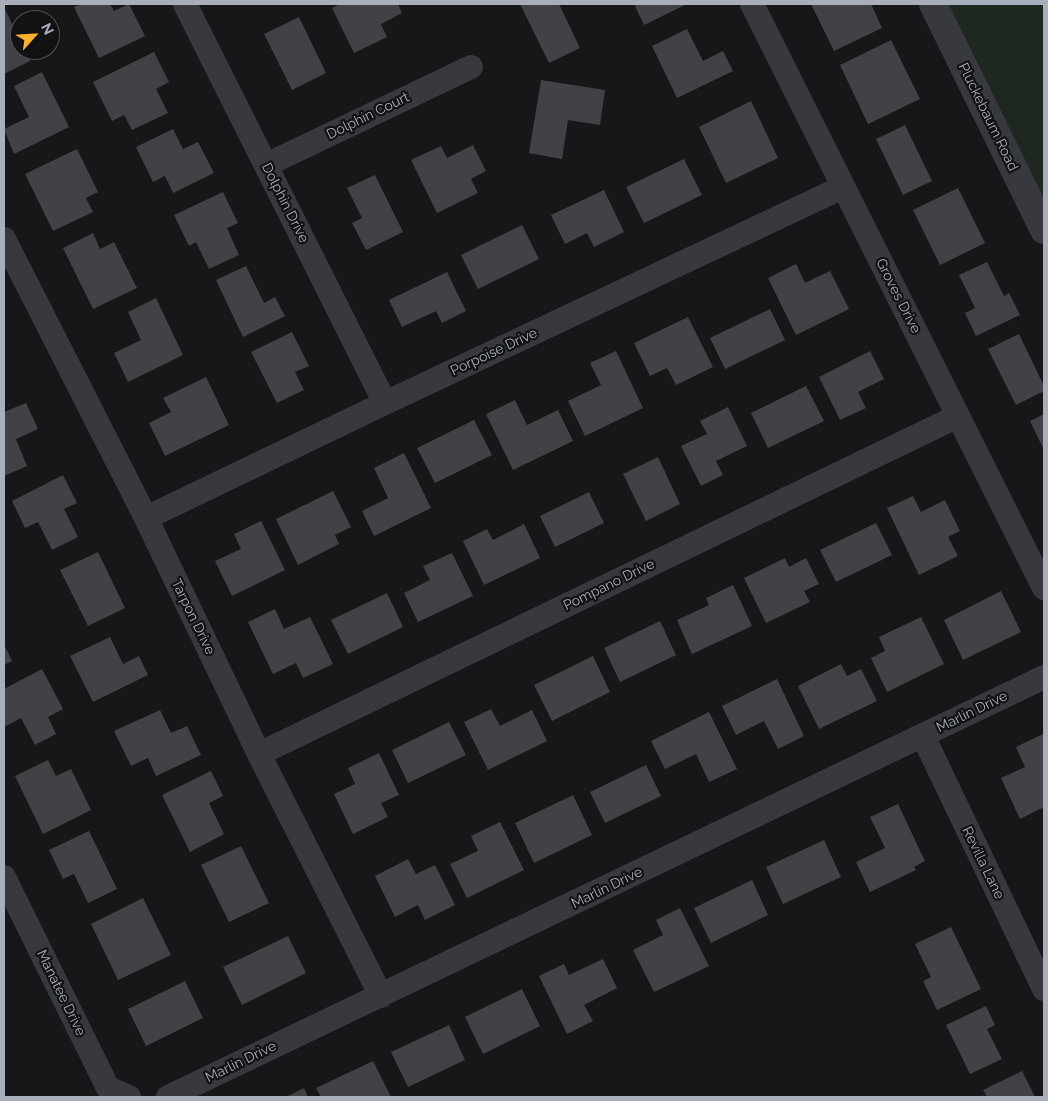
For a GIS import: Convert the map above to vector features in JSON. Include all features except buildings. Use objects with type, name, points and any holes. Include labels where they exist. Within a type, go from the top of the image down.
[{"type":"street","name":"Dolphin Drive","points":[[185,4],[385,403]]},
{"type":"street","name":"Groves Drive","points":[[752,4],[1044,588]]},
{"type":"street","name":"Pluckebaum Road","points":[[933,4],[1044,230]]},
{"type":"street","name":"Dolphin Court","points":[[266,165],[471,66]]},
{"type":"street","name":"Porpoise Drive","points":[[146,518],[843,187]]},
{"type":"street","name":"Tarpon Drive","points":[[4,239],[146,518],[259,754],[381,996]]},
{"type":"street","name":"Pompano Drive","points":[[259,754],[958,416]]},
{"type":"street","name":"Marlin Drive","points":[[168,1097],[1044,677]]},
{"type":"street","name":"Revilla Lane","points":[[923,736],[1044,990]]},
{"type":"street","name":"Manatee Drive","points":[[4,877],[108,1088],[129,1097]]},
{"type":"shaded area","points":[[947,4],[1044,4],[1044,200]]}]
